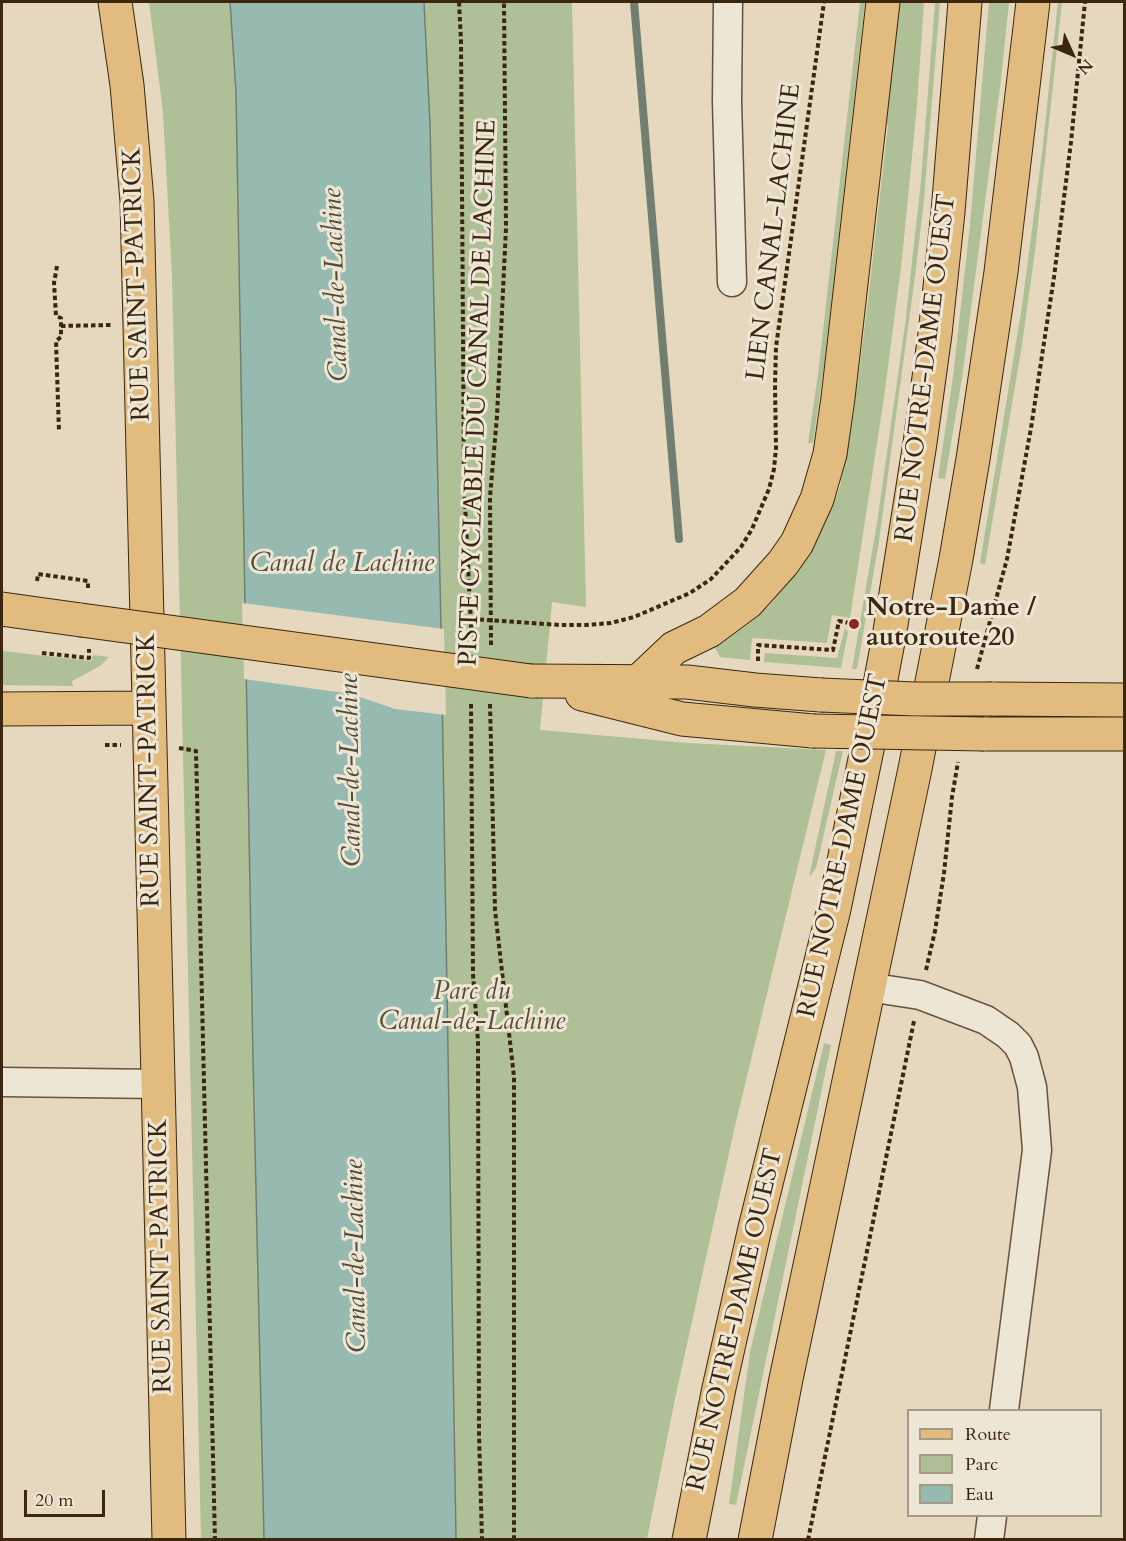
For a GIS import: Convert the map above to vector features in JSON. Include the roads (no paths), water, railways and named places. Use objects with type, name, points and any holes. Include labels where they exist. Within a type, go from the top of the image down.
[{"type":"main road","name":"RUE SAINT-PATRICK","points":[[115,2],[127,85],[138,201],[169,1539]]},
{"type":"main road","points":[[638,682],[674,648],[709,631],[760,589],[797,543],[817,499],[830,454],[838,398],[883,2]]},
{"type":"main road","name":"RUE NOTRE-DAME OUEST","points":[[689,1539],[711,1423],[755,1228],[834,909],[888,642],[920,443],[937,314],[948,212],[965,2]]},
{"type":"main road","name":"RUE NOTRE-DAME OUEST","points":[[754,1539],[928,705],[973,459],[1001,272],[1033,2]]},
{"type":"main road","points":[[2,609],[531,681],[682,719],[813,731],[1125,734]]},
{"type":"main road","points":[[531,681],[687,682],[821,695],[915,699],[983,689],[1125,700]]},
{"type":"main road","points":[[2,709],[148,708]]},
{"type":"lane","points":[[728,2],[727,102],[732,282]]},
{"type":"lane","points":[[868,987],[920,995],[986,1020],[1008,1035],[1018,1045],[1024,1057],[1034,1099],[1036,1150],[1004,1409]]},
{"type":"lane","points":[[2,1082],[159,1084]]},
{"type":"lane","points":[[989,1539],[992,1517]]},
{"type":"water","name":"Canal de Lachine","points":[[230,2],[424,2],[430,124],[441,628],[456,1539],[264,1539],[236,92]]},
{"type":"waterway","points":[[634,2],[679,539]]},
{"type":"place","name":"Notre-Dame / autoroute 20","points":[[854,624]]},
{"type":"water label","name":"Canal-de-Lachine","points":[[337,285]]},
{"type":"water label","name":"Canal-de-Lachine","points":[[352,770]]},
{"type":"water label","name":"Canal-de-Lachine","points":[[357,1256]]},
{"type":"park label","name":"Parc du Canal-de-Lachine","points":[[472,1008]]}]
